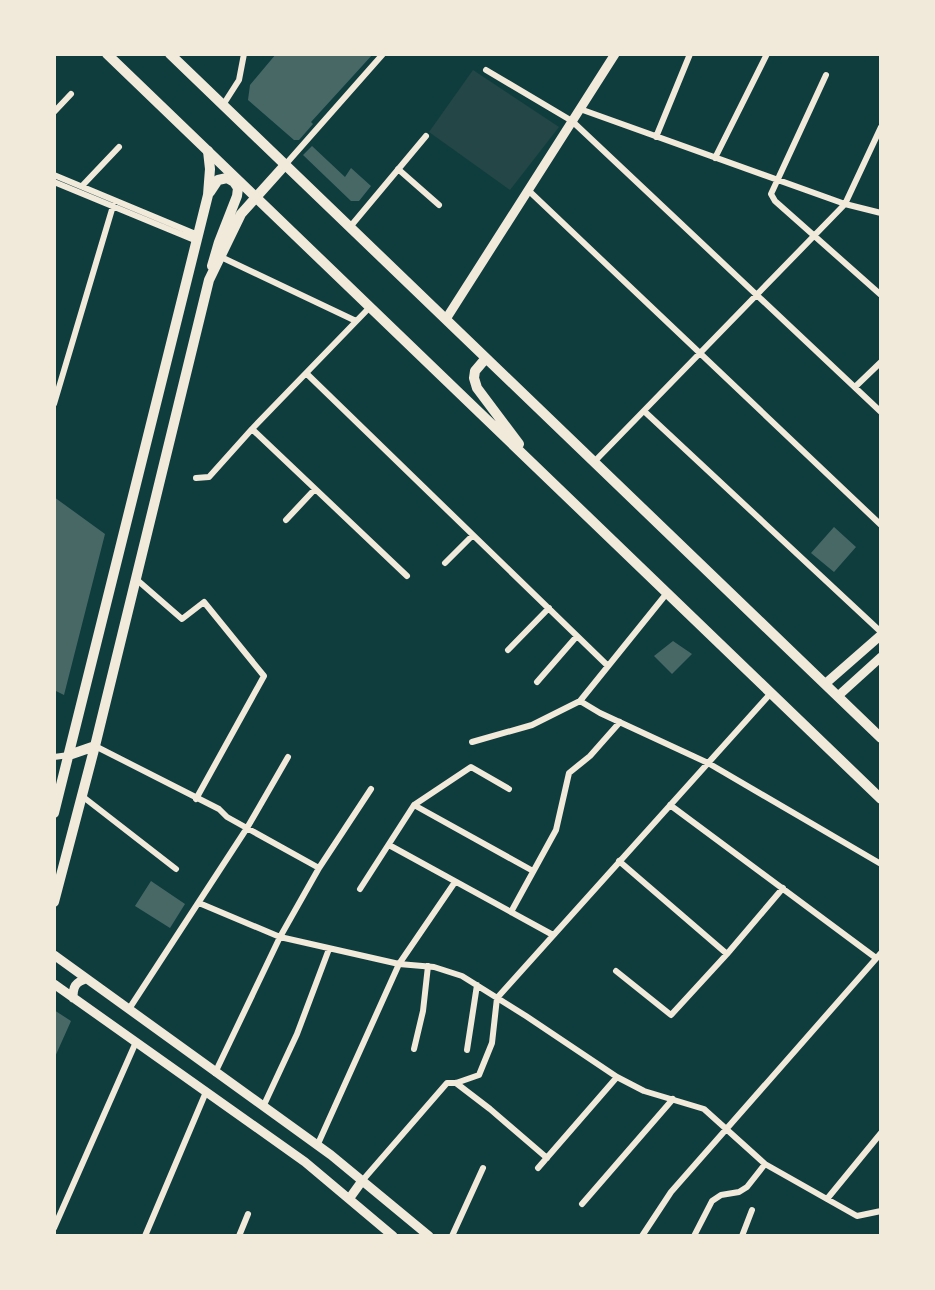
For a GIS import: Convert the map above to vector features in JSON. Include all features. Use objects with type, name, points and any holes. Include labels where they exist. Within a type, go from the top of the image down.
[{"type":"highway","points":[[107,54],[881,799]]},
{"type":"highway","points":[[170,54],[881,738]]},
{"type":"highway","points":[[486,358],[475,370],[475,384],[539,470]]},
{"type":"main road","points":[[446,319],[615,54]]},
{"type":"main road","points":[[54,813],[208,195],[208,151]]},
{"type":"main road","points":[[209,280],[241,214],[285,165]]},
{"type":"main road","points":[[54,902],[95,746],[216,250],[234,206],[238,188],[231,180],[222,178],[215,183],[208,195]]},
{"type":"main road","points":[[825,684],[881,634]]},
{"type":"main road","points":[[838,696],[881,657]]},
{"type":"main road","points":[[69,755],[95,746]]},
{"type":"main road","points":[[54,955],[317,1146],[429,1236]]},
{"type":"main road","points":[[73,998],[73,988],[77,982],[86,979]]},
{"type":"main road","points":[[54,984],[305,1162],[393,1236]]},
{"type":"main road","points":[[349,1199],[362,1181]]},
{"type":"street","points":[[223,105],[239,80],[244,54]]},
{"type":"street","points":[[285,165],[383,54]]},
{"type":"street","points":[[656,137],[690,54]]},
{"type":"street","points":[[715,158],[767,54]]},
{"type":"street","points":[[486,70],[572,121],[881,412]]},
{"type":"street","points":[[826,75],[771,194],[775,201],[881,295]]},
{"type":"street","points":[[54,112],[71,94]]},
{"type":"street","points":[[580,109],[845,204],[881,213]]},
{"type":"street","points":[[594,462],[845,204],[881,127]]},
{"type":"street","points":[[350,227],[426,136]]},
{"type":"street","points":[[82,186],[119,147]]},
{"type":"street","points":[[398,169],[439,205]]},
{"type":"street","points":[[54,175],[197,238]]},
{"type":"street","points":[[54,182],[197,238]]},
{"type":"street","points":[[528,190],[881,525]]},
{"type":"street","points":[[54,404],[113,206]]},
{"type":"street","points":[[221,257],[356,321]]},
{"type":"street","points":[[196,478],[209,477],[369,307]]},
{"type":"street","points":[[855,387],[881,362]]},
{"type":"street","points":[[306,373],[608,666]]},
{"type":"street","points":[[644,411],[881,634]]},
{"type":"street","points":[[252,429],[407,576]]},
{"type":"street","points":[[286,520],[316,489]]},
{"type":"street","points":[[445,563],[473,535]]},
{"type":"street","points":[[135,579],[182,619],[204,602],[264,676],[196,799]]},
{"type":"street","points":[[472,742],[532,725],[580,701],[667,593]]},
{"type":"street","points":[[508,650],[549,608]]},
{"type":"street","points":[[537,681],[577,636]]},
{"type":"street","points":[[362,1181],[441,1088],[447,1083],[456,1083],[480,1075],[492,1043],[497,998],[771,693]]},
{"type":"street","points":[[580,701],[708,763],[881,864]]},
{"type":"street","points":[[511,912],[556,830],[569,773],[590,756],[620,722]]},
{"type":"street","points":[[95,746],[219,809],[247,828],[319,868]]},
{"type":"street","points":[[54,757],[69,755]]},
{"type":"street","points":[[129,1009],[247,828],[288,757]]},
{"type":"street","points":[[360,889],[414,805],[471,767],[509,789]]},
{"type":"street","points":[[215,1073],[280,937],[319,868],[371,789]]},
{"type":"street","points":[[82,796],[176,869]]},
{"type":"street","points":[[414,805],[533,872]]},
{"type":"street","points":[[642,1236],[671,1192],[878,955],[670,805]]},
{"type":"street","points":[[389,845],[553,935]]},
{"type":"street","points":[[619,861],[727,954]]},
{"type":"street","points":[[317,1146],[399,964],[456,882]]},
{"type":"street","points":[[616,971],[671,1015],[783,888]]},
{"type":"street","points":[[199,903],[280,937],[399,964],[429,966],[462,976],[617,1077],[644,1091],[704,1109],[765,1164],[857,1216],[881,1211]]},
{"type":"street","points":[[263,1107],[297,1034],[328,949]]},
{"type":"street","points":[[414,1049],[429,966]]},
{"type":"street","points":[[467,1050],[477,985]]},
{"type":"street","points":[[54,1228],[136,1042]]},
{"type":"street","points":[[538,1168],[617,1077]]},
{"type":"street","points":[[456,1083],[547,1158]]},
{"type":"street","points":[[145,1236],[206,1092]]},
{"type":"street","points":[[582,1204],[673,1099]]},
{"type":"street","points":[[827,1199],[881,1133]]},
{"type":"street","points":[[694,1236],[712,1201],[721,1195],[739,1192],[747,1187],[765,1164]]},
{"type":"street","points":[[452,1236],[482,1168]]},
{"type":"street","points":[[742,1236],[752,1210]]},
{"type":"street","points":[[239,1236],[248,1213]]},
{"type":"shaded area","points":[[473,70],[559,127],[510,190],[429,132]]},
{"type":"building","points":[[276,54],[373,54],[311,122],[313,124],[299,140],[294,140],[248,100],[250,85]]},
{"type":"building","points":[[312,146],[345,177],[351,168],[371,186],[359,201],[351,201],[303,155]]},
{"type":"building","points":[[54,497],[105,534],[64,695],[54,690]]},
{"type":"building","points":[[834,527],[856,547],[834,572],[811,553]]},
{"type":"building","points":[[673,641],[692,654],[672,674],[654,656]]},
{"type":"building","points":[[151,881],[185,904],[170,928],[135,906]]},
{"type":"building","points":[[54,1010],[71,1021],[54,1059]]}]
